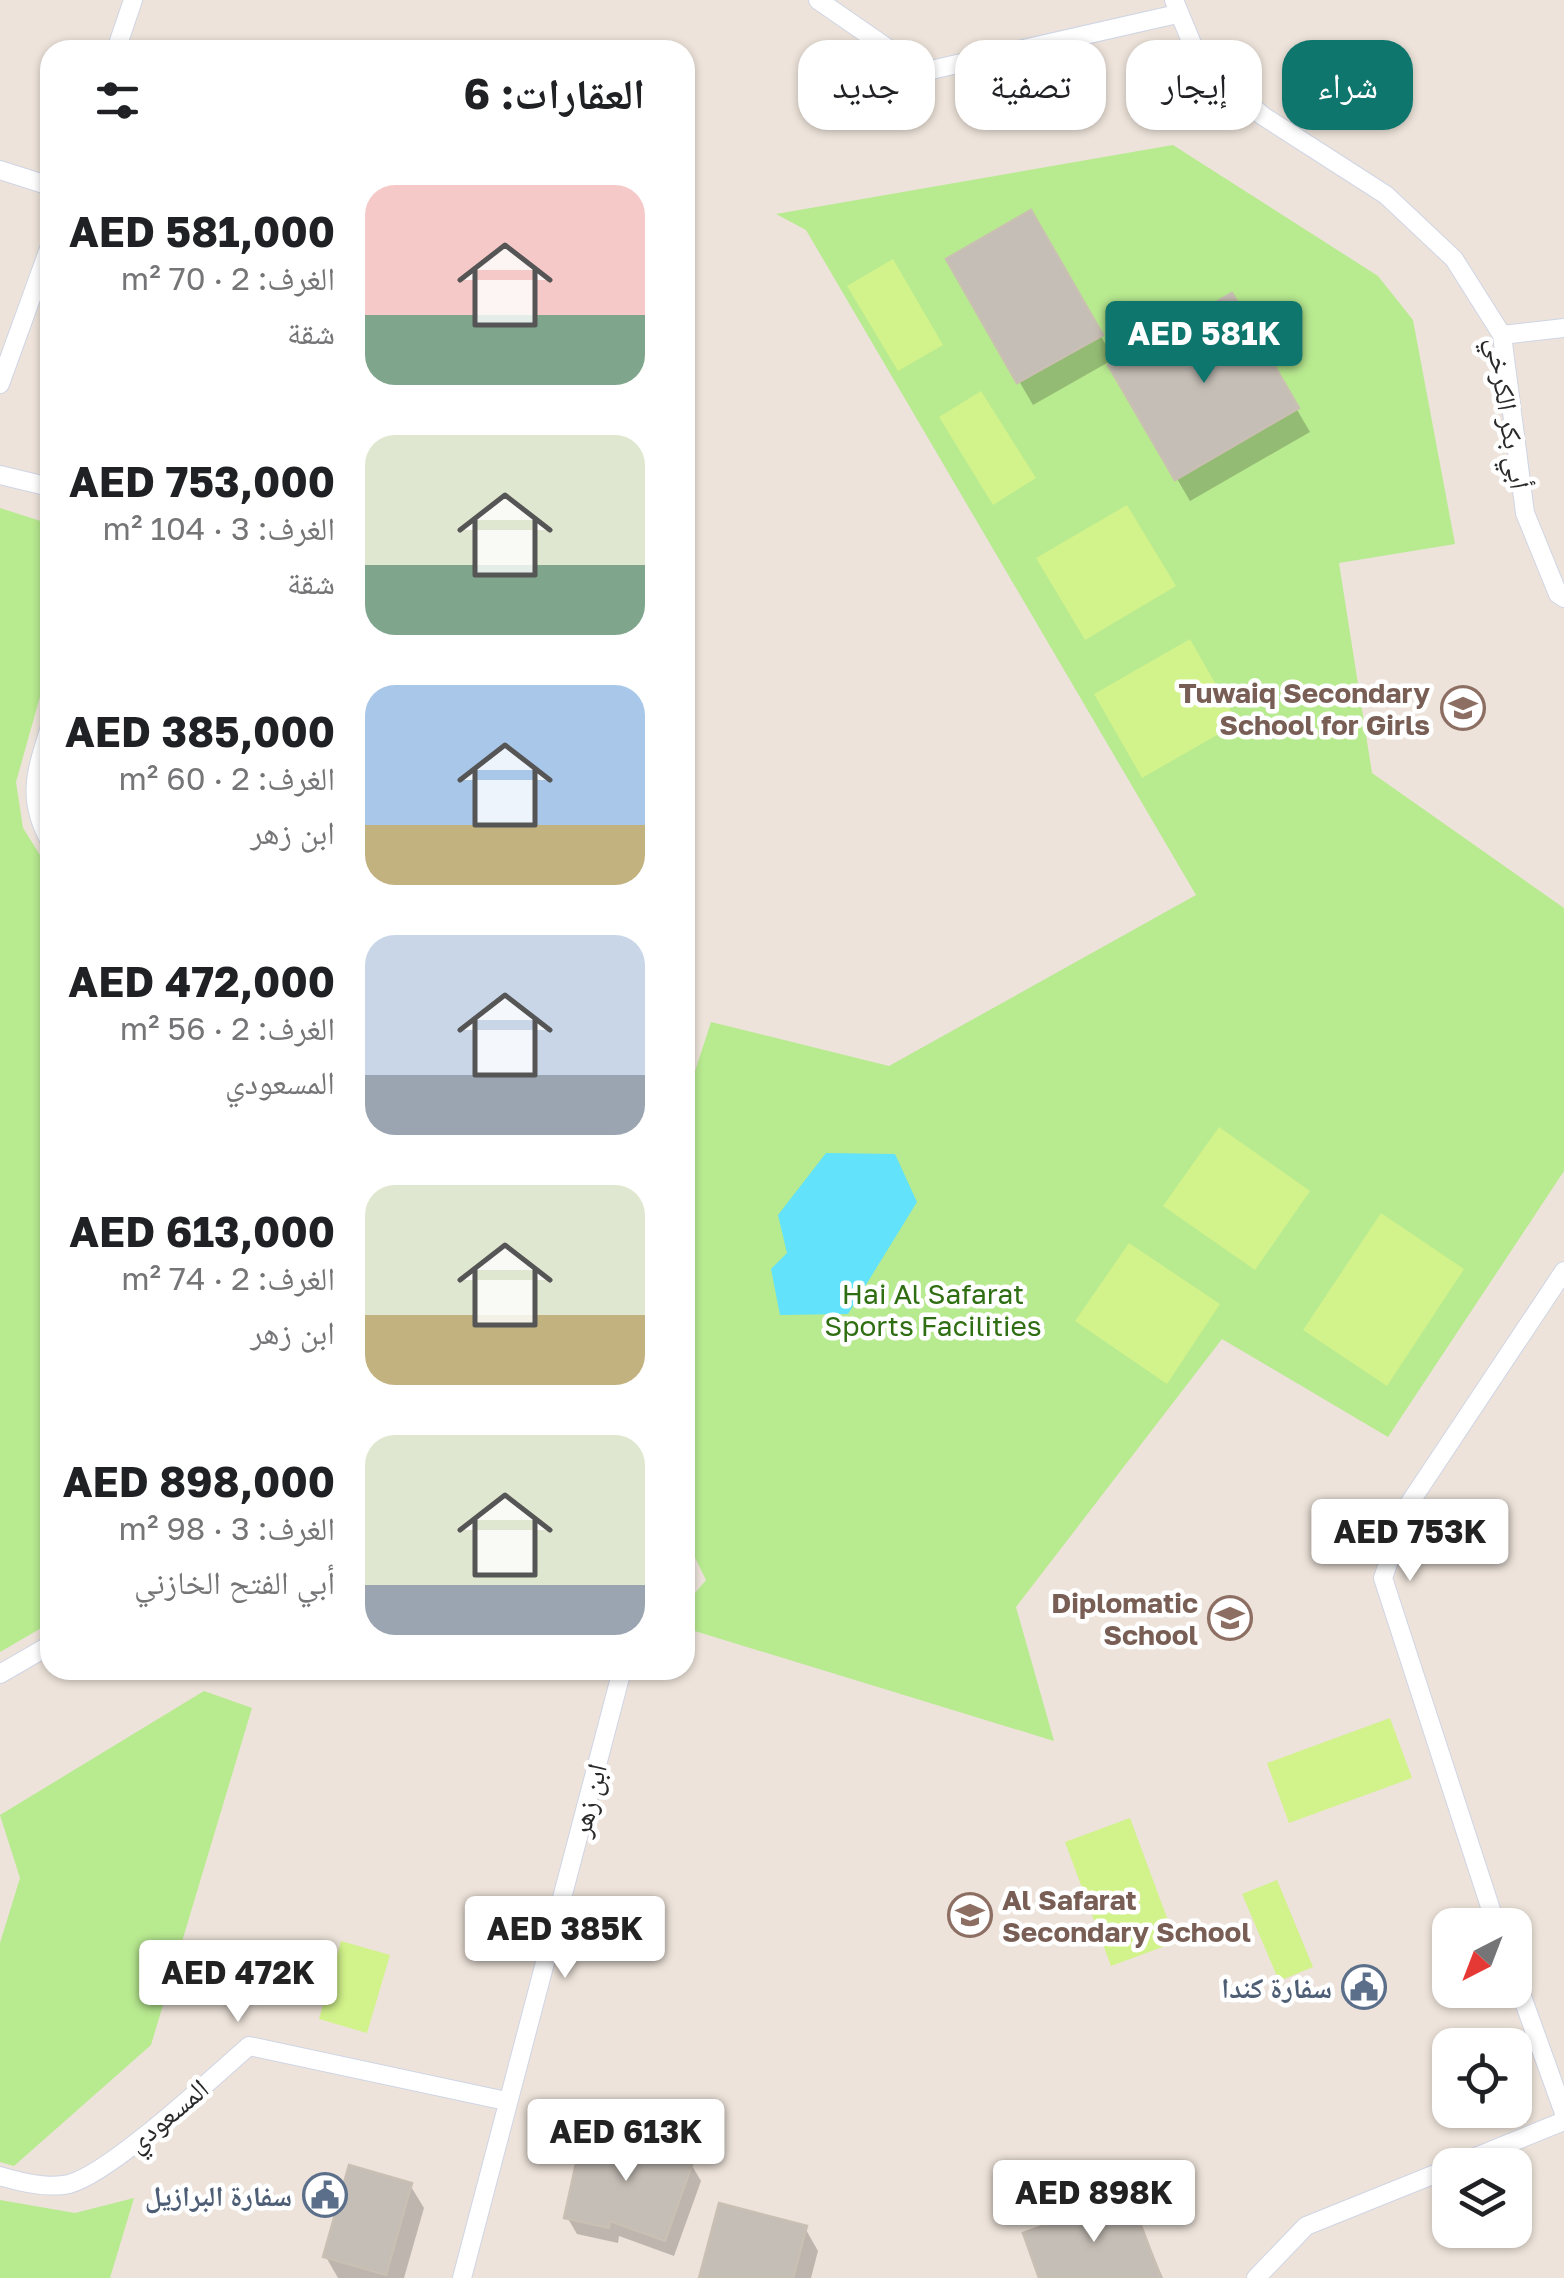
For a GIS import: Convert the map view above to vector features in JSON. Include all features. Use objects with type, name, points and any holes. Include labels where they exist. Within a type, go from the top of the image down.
[{"type":"street","points":[[119,40],[133,0]]},
{"type":"street","points":[[818,0],[922,72],[1176,7]]},
{"type":"street","name":"أبي بكر الكرخي","points":[[1176,7],[1200,63],[1264,116],[1386,195],[1454,259],[1502,335],[1525,512],[1558,594],[1564,598]]},
{"type":"street","points":[[0,170],[40,183]]},
{"type":"street","points":[[0,384],[40,274]]},
{"type":"street","points":[[1502,335],[1564,328]]},
{"type":"street","points":[[0,475],[40,485]]},
{"type":"street","points":[[40,759],[34,813],[40,823]]},
{"type":"street","points":[[1491,1908],[1384,1578],[1409,1504],[1564,1272]]},
{"type":"street","points":[[0,1674],[40,1652]]},
{"type":"street","name":"ابن زهر","points":[[462,2278],[619,1680]]},
{"type":"street","points":[[1526,2008],[1564,2113]]},
{"type":"street","name":"المسعودي","points":[[0,2176],[26,2184],[70,2184],[116,2157],[249,2046],[506,2101]]},
{"type":"street","points":[[1498,2148],[1564,2122]]},
{"type":"street","points":[[1256,2278],[1306,2226],[1432,2175]]},
{"type":"green space","name":"Hai Al Safarat Sports Facilities","points":[[1173,145],[1378,276],[1413,320],[1455,544],[1339,563],[1372,773],[1564,908],[1564,1171],[1388,1437],[1222,1339],[1016,1607],[1054,1741],[695,1631],[695,1593],[706,1580],[695,1557],[695,1071],[711,1022],[889,1066],[1196,895],[806,230],[776,214]]},
{"type":"green space","points":[[893,259],[943,345],[898,371],[847,286]]},
{"type":"green space","points":[[981,391],[1036,478],[993,505],[939,417]]},
{"type":"green space","points":[[1127,505],[1176,586],[1085,640],[1036,558]]},
{"type":"green space","points":[[0,508],[40,521],[40,697],[16,782],[23,828],[40,855],[40,1629],[0,1652]]},
{"type":"green space","points":[[1190,639],[1238,723],[1142,778],[1094,694]]},
{"type":"green space","points":[[1219,1127],[1310,1191],[1255,1270],[1163,1206]]},
{"type":"green space","points":[[1381,1213],[1464,1269],[1387,1386],[1303,1330]]},
{"type":"green space","points":[[1129,1243],[1220,1304],[1167,1384],[1075,1321]]},
{"type":"green space","points":[[204,1691],[252,1708],[151,2045],[14,2166],[0,2162],[0,1943],[20,1878],[0,1815]]},
{"type":"green space","points":[[1390,1718],[1412,1778],[1289,1823],[1267,1763]]},
{"type":"green space","points":[[1130,1818],[1176,1942],[1111,1966],[1065,1842]]},
{"type":"green space","points":[[1277,1880],[1313,1967],[1279,1981],[1242,1894]]},
{"type":"green space","points":[[341,1941],[390,1955],[367,2033],[319,2019]]},
{"type":"green space","points":[[134,2198],[110,2278],[0,2278],[0,2200],[75,2213]]},
{"type":"water","points":[[826,1153],[895,1154],[917,1202],[848,1314],[780,1315],[771,1269],[787,1253],[778,1215]]},
{"type":"building","points":[[1031,210],[1103,335],[1017,383],[946,259]]},
{"type":"building","points":[[1232,293],[1299,408],[1175,480],[1108,365]]},
{"type":"building","points":[[584,2127],[628,2137],[693,2162],[665,2241],[610,2221],[609,2228],[564,2218]]},
{"type":"building","points":[[349,2165],[412,2183],[386,2275],[323,2257]]},
{"type":"building","points":[[1129,2194],[1161,2278],[1039,2278],[1023,2233]]},
{"type":"building","points":[[719,2203],[807,2226],[793,2278],[699,2278]]},
{"type":"place","name":"Tuwaiq Secondary School for Girls","points":[[1463,708]]},
{"type":"place","name":"Diplomatic School","points":[[1230,1618]]},
{"type":"place","name":"Al Safarat Secondary School","points":[[970,1915]]},
{"type":"place","name":"سفارة كندا","points":[[1364,1987]]},
{"type":"place","name":"سفارة البرازيل","points":[[325,2195]]}]
